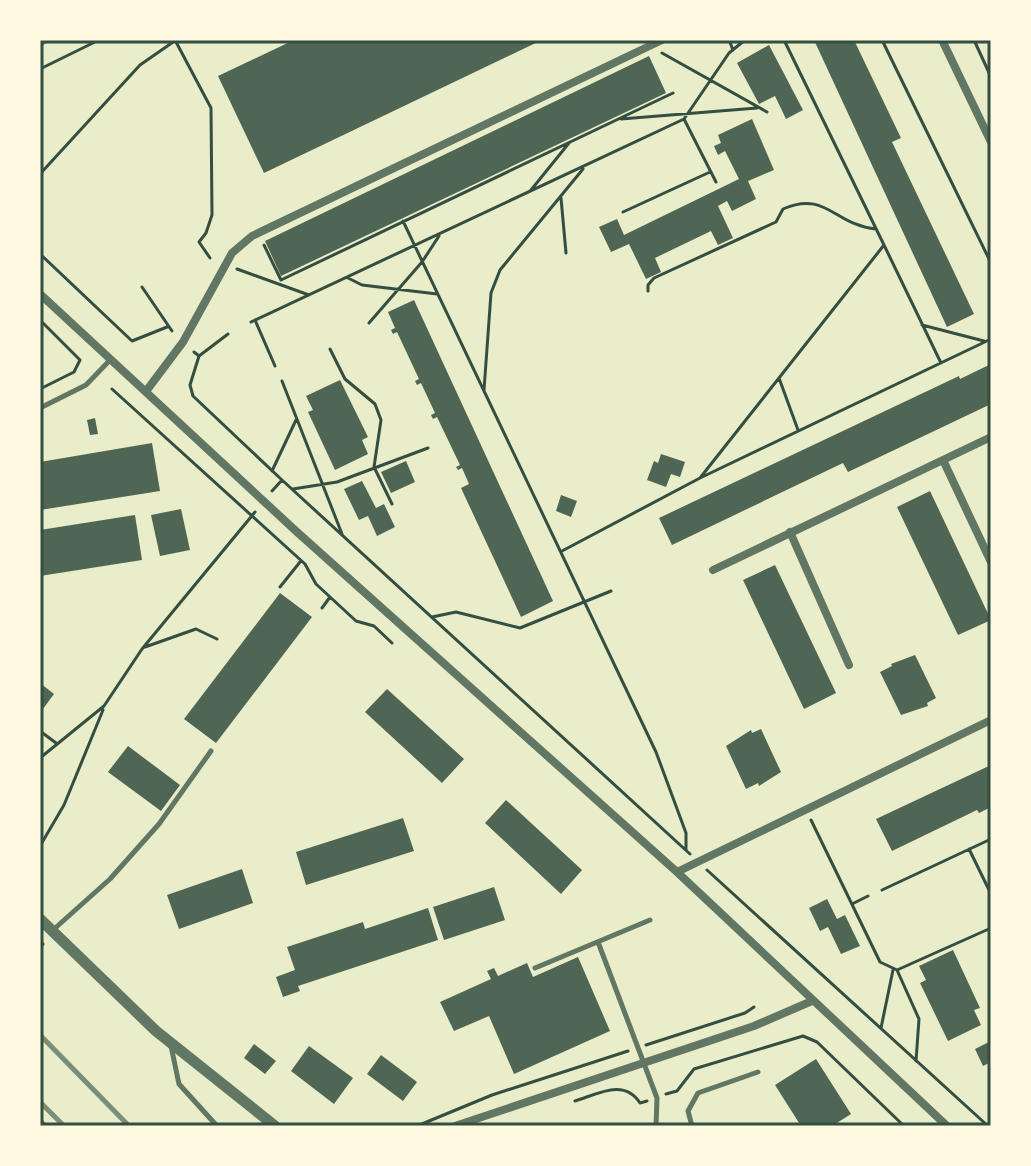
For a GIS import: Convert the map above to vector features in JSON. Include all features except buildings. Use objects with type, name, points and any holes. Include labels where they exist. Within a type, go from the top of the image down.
[{"type":"street","points":[[147,390],[183,342],[232,253],[252,236],[662,40]]},
{"type":"street","points":[[942,40],[991,142]]},
{"type":"street","points":[[40,294],[297,532],[677,872],[947,1126]]},
{"type":"street","points":[[713,570],[991,437]]},
{"type":"street","points":[[943,460],[991,562]]},
{"type":"street","points":[[790,532],[849,665]]},
{"type":"street","points":[[677,872],[991,720]]},
{"type":"street","points":[[40,919],[171,1044],[275,1126]]},
{"type":"street","points":[[455,1126],[754,1026],[812,1001]]},
{"type":"lane","points":[[40,408],[86,385],[112,358]]},
{"type":"lane","points":[[52,931],[110,879],[159,824],[211,751]]},
{"type":"lane","points":[[535,968],[650,920]]},
{"type":"lane","points":[[598,942],[659,1103],[656,1126]]},
{"type":"lane","points":[[171,1044],[179,1084],[217,1126]]},
{"type":"lane","points":[[692,1126],[689,1107],[698,1093],[758,1072]]},
{"type":"path","points":[[40,69],[99,40]]},
{"type":"path","points":[[40,174],[140,65],[176,40],[211,108],[212,215],[206,233],[199,242],[210,258]]},
{"type":"path","points":[[729,40],[733,50]]},
{"type":"path","points":[[275,366],[253,321],[415,248],[684,119],[733,50],[745,40]]},
{"type":"path","points":[[784,40],[941,363]]},
{"type":"path","points":[[882,40],[991,263]]},
{"type":"path","points":[[974,40],[991,77]]},
{"type":"path","points":[[662,53],[767,112]]},
{"type":"path","points":[[280,282],[673,93]]},
{"type":"path","points":[[619,119],[757,108]]},
{"type":"path","points":[[684,119],[716,182]]},
{"type":"path","points":[[529,193],[571,142]]},
{"type":"path","points":[[484,390],[491,293],[500,270],[585,166]]},
{"type":"path","points":[[623,212],[710,172]]},
{"type":"path","points":[[560,196],[566,253]]},
{"type":"path","points":[[648,291],[648,285],[654,278],[776,222],[783,209],[799,202],[816,202],[859,227],[876,229]]},
{"type":"path","points":[[228,334],[196,354],[190,385],[193,396],[687,851],[686,833],[656,752],[403,221]]},
{"type":"path","points":[[369,323],[422,262],[439,236]]},
{"type":"path","points":[[261,240],[280,282]]},
{"type":"path","points":[[700,478],[884,245]]},
{"type":"path","points":[[40,254],[132,341],[167,327]]},
{"type":"path","points":[[237,269],[310,295]]},
{"type":"path","points":[[348,278],[362,285],[437,294]]},
{"type":"path","points":[[142,287],[172,331]]},
{"type":"path","points":[[40,320],[80,360],[74,372],[40,389]]},
{"type":"path","points":[[922,325],[989,340]]},
{"type":"path","points":[[562,551],[700,478],[989,340]]},
{"type":"path","points":[[330,349],[345,379],[365,392],[381,420],[374,467],[392,504]]},
{"type":"path","points":[[779,378],[798,431]]},
{"type":"path","points":[[282,381],[342,535]]},
{"type":"path","points":[[112,389],[253,514],[302,561],[316,584],[356,621],[374,626],[392,643]]},
{"type":"path","points":[[272,471],[297,419]]},
{"type":"path","points":[[293,489],[323,486],[428,448]]},
{"type":"path","points":[[276,487],[282,480]]},
{"type":"path","points":[[40,758],[104,706],[142,649],[253,514]]},
{"type":"path","points":[[280,587],[302,561]]},
{"type":"path","points":[[432,617],[456,612],[520,628],[611,591]]},
{"type":"path","points":[[322,608],[330,597]]},
{"type":"path","points":[[142,649],[196,629],[217,639]]},
{"type":"path","points":[[40,846],[64,805],[104,706]]},
{"type":"path","points":[[40,731],[56,743]]},
{"type":"path","points":[[806,810],[880,962],[895,969],[919,1019],[916,1061]]},
{"type":"path","points":[[882,890],[991,839]]},
{"type":"path","points":[[969,849],[991,894]]},
{"type":"path","points":[[718,880],[988,1126]]},
{"type":"path","points":[[852,904],[868,896]]},
{"type":"path","points":[[895,969],[991,928]]},
{"type":"path","points":[[40,941],[43,944],[40,948]]},
{"type":"path","points":[[881,1028],[895,969]]},
{"type":"path","points":[[417,1126],[492,1095],[745,1013],[754,1007]]},
{"type":"path","points":[[967,1121],[973,1114]]},
{"type":"railway","points":[[40,1035],[129,1126]]},
{"type":"railway","points":[[40,1102],[64,1126]]},
{"type":"railway","points":[[40,1120],[45,1126]]}]
